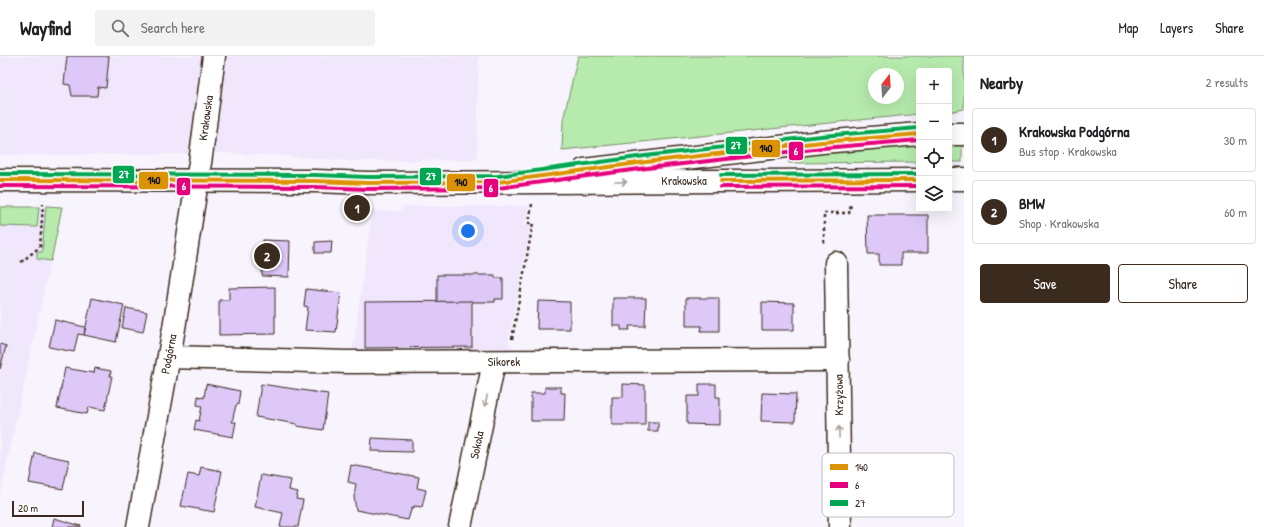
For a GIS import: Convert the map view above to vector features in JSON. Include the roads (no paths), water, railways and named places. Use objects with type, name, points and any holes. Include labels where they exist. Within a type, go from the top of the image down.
[{"type":"street","name":"Krakowska","points":[[196,180],[214,56]]},
{"type":"street","name":"Krakowska","points":[[498,182],[646,162],[822,142],[916,134]]},
{"type":"street","points":[[952,134],[964,134]]},
{"type":"street","points":[[952,179],[964,179]]},
{"type":"street","name":"Krakowska","points":[[0,180],[196,180],[368,183],[916,180]]},
{"type":"street","name":"Podgórna","points":[[138,527],[169,356],[196,180]]},
{"type":"street","name":"Krzyżowa","points":[[836,262],[839,453]]},
{"type":"street","name":"Sikorek","points":[[169,356],[347,362],[838,360]]},
{"type":"street","name":"Sokola","points":[[460,527],[494,362]]},
{"type":"street","name":"Krzyżowa","points":[[840,517],[840,527]]},
{"type":"place","name":"Krakowska Podgórna","points":[[357,208]]},
{"type":"place","name":"BMW","points":[[267,256]]}]
